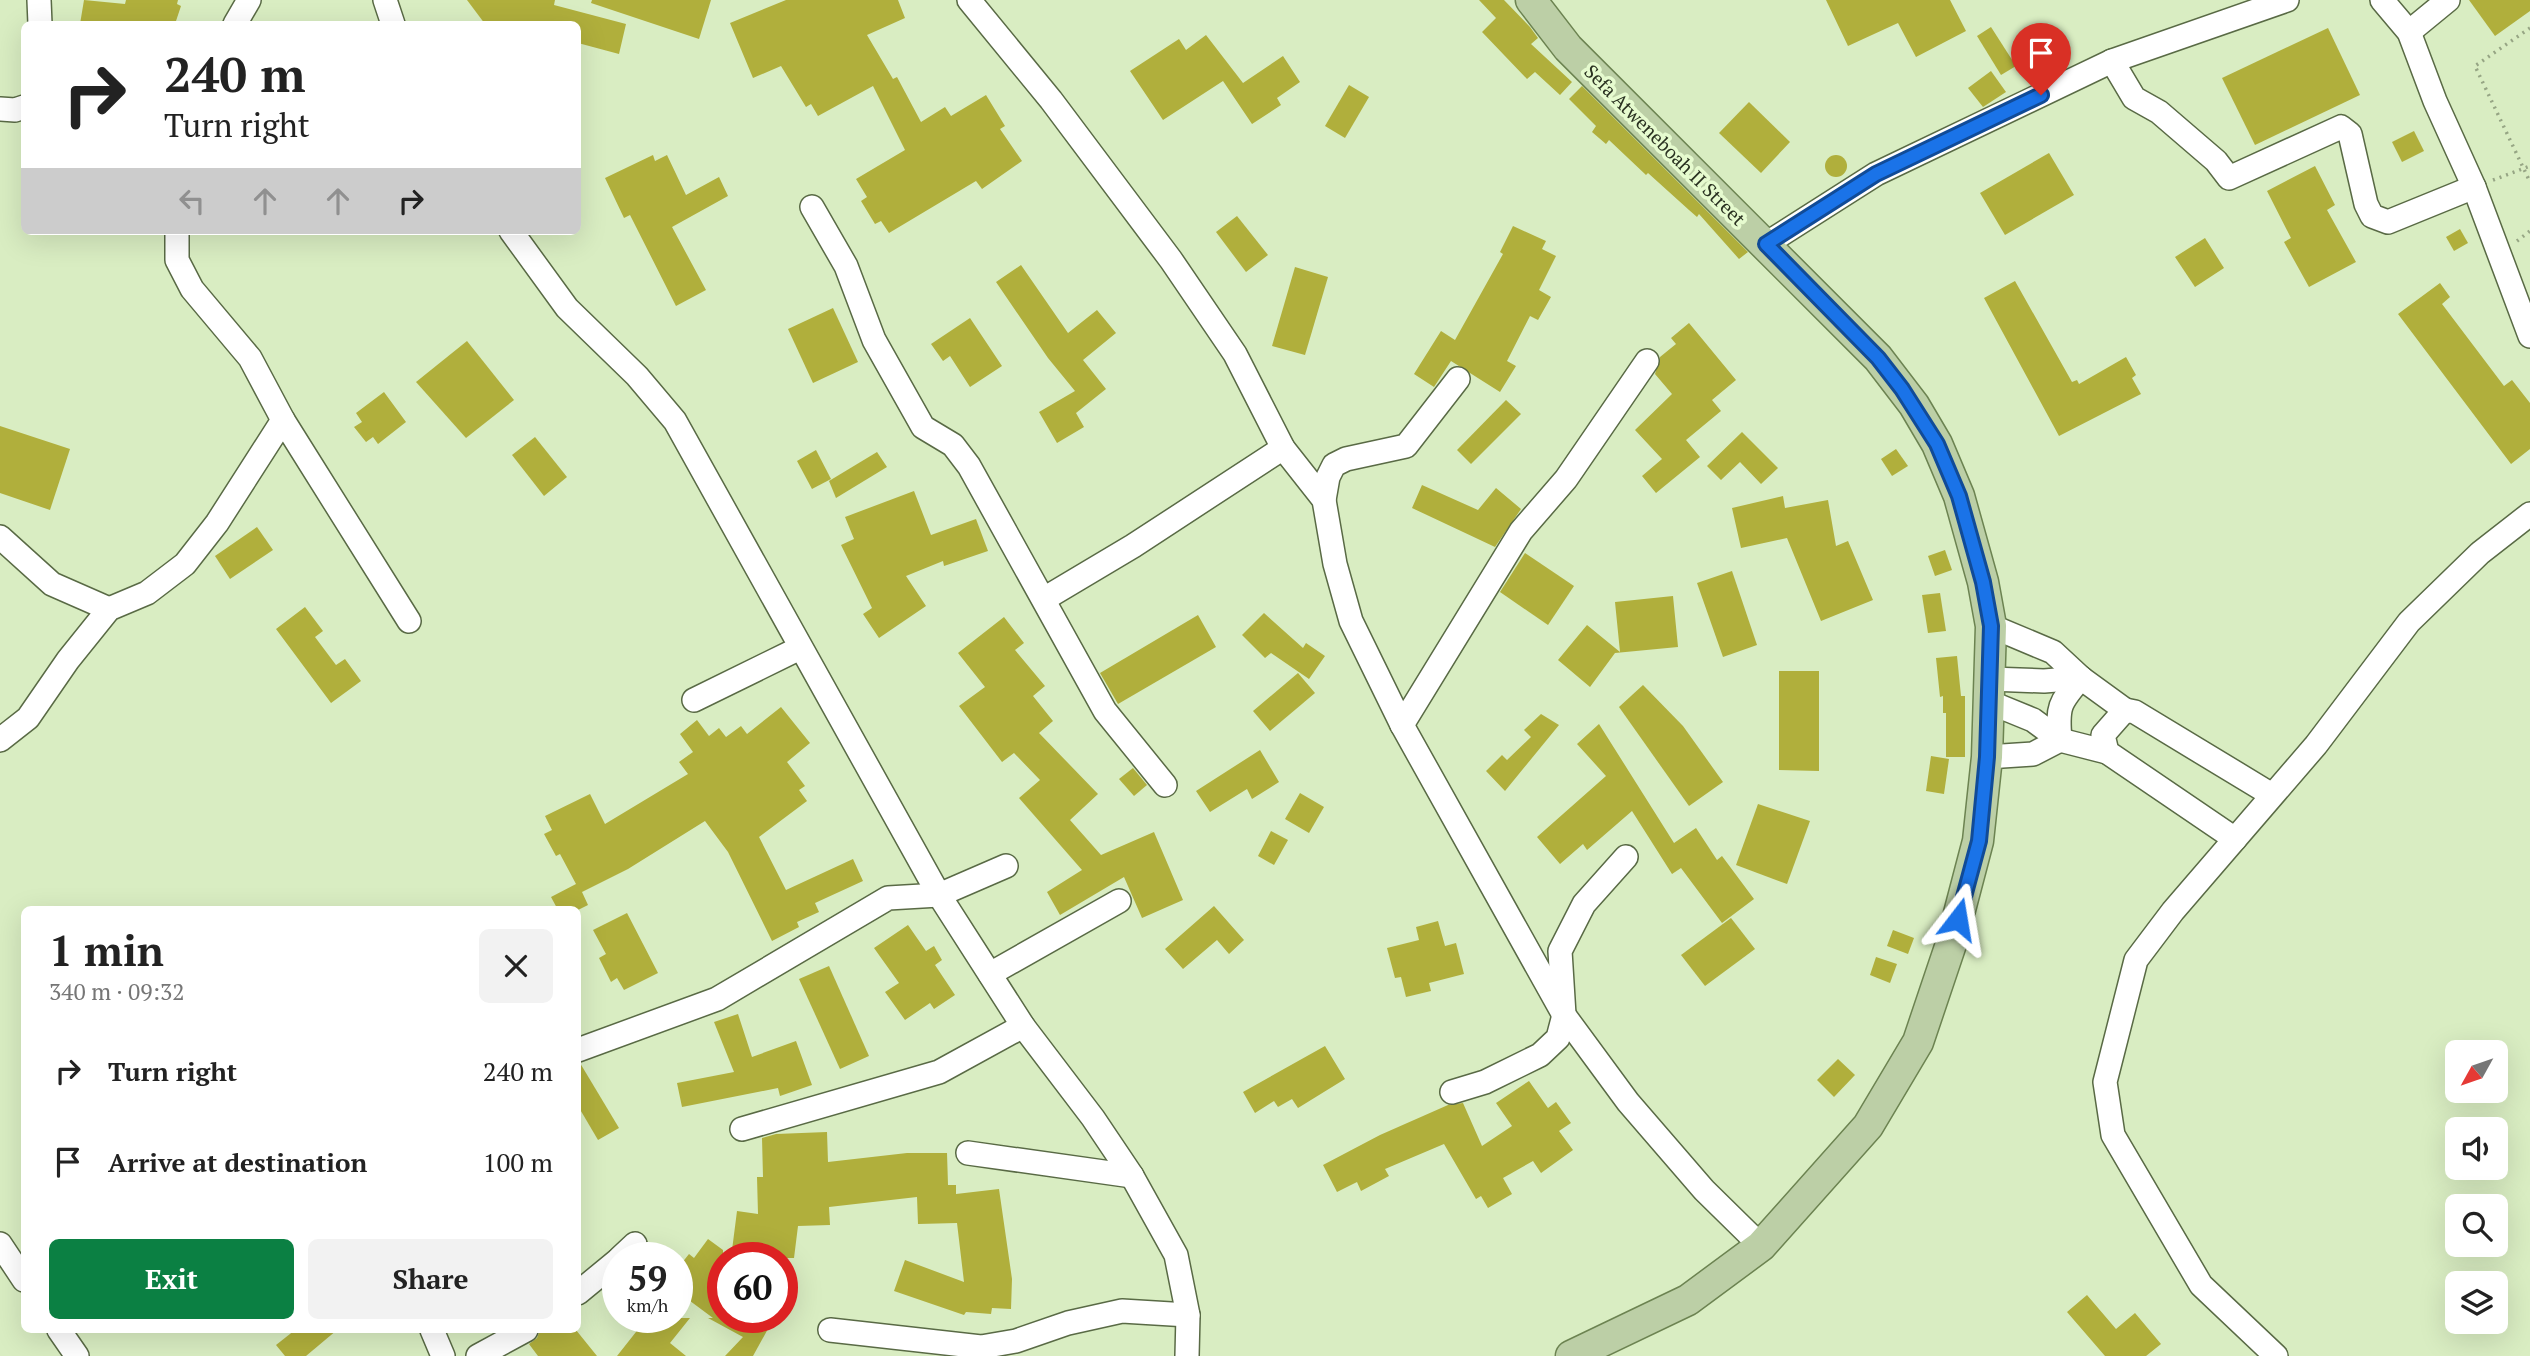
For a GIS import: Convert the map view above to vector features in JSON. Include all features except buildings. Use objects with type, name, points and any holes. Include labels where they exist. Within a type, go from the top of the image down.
[{"type":"main road","name":"Sefa Atweneboah II Street","points":[[1531,0],[1568,48],[1878,358],[1914,405],[1931,434],[1959,496],[1983,582],[1991,626],[1987,757],[1979,841],[1951,944],[1917,1042],[1868,1126],[1761,1246],[1688,1300],[1571,1356]]},
{"type":"street","points":[[39,0],[40,21]]},
{"type":"street","points":[[237,21],[249,0]]},
{"type":"street","points":[[385,0],[392,21]]},
{"type":"street","points":[[969,0],[1051,100],[1171,260],[1234,354],[1283,448],[1324,500]]},
{"type":"street","points":[[1766,244],[1876,174],[2112,61],[2287,0]]},
{"type":"street","points":[[2382,0],[2409,32],[2435,101],[2473,187],[2530,336]]},
{"type":"street","points":[[2409,32],[2448,0]]},
{"type":"street","points":[[2112,61],[2134,98],[2159,111],[2216,161],[2230,178],[2341,127],[2350,134],[2366,204],[2372,216],[2388,222],[2473,187]]},
{"type":"street","points":[[0,109],[21,108]]},
{"type":"street","points":[[812,207],[846,266],[874,340],[923,427],[953,445],[969,466],[1105,710],[1165,785]]},
{"type":"street","points":[[177,235],[177,260],[192,289],[250,358],[283,420],[409,621]]},
{"type":"street","points":[[514,235],[567,308],[637,376],[675,421],[939,895],[1023,1026],[1093,1118],[1132,1176],[1176,1255],[1188,1315],[1187,1356]]},
{"type":"street","points":[[1402,725],[1521,531],[1566,479],[1647,360]]},
{"type":"street","points":[[1458,379],[1406,446],[1346,459],[1334,465],[1328,477],[1324,500],[1335,564],[1351,621],[1402,725],[1564,1015],[1629,1102],[1704,1190],[1761,1246]]},
{"type":"street","points":[[0,740],[28,718],[68,660],[109,610],[146,593],[185,564],[217,523],[283,420]]},
{"type":"street","points":[[1044,599],[1133,546],[1283,448]]},
{"type":"street","points":[[2276,1356],[2201,1285],[2113,1135],[2105,1082],[2136,960],[2173,911],[2316,745],[2409,622],[2480,554],[2530,514]]},
{"type":"street","points":[[0,537],[52,584],[109,610]]},
{"type":"street","points":[[1991,626],[2053,652],[2081,678],[2125,710],[2135,712],[2273,795]]},
{"type":"street","points":[[694,700],[800,648]]},
{"type":"street","points":[[1990,691],[2044,681],[2081,678]]},
{"type":"street","points":[[2060,740],[2057,713],[2060,701],[2081,678]]},
{"type":"street","points":[[1990,691],[2060,740],[2107,752],[2235,839]]},
{"type":"street","points":[[2107,752],[2103,735],[2125,710]]},
{"type":"street","points":[[1987,757],[2033,754],[2060,740]]},
{"type":"street","points":[[1452,1092],[1485,1082],[1540,1055],[1558,1038],[1564,1015],[1560,951],[1584,904],[1626,857]]},
{"type":"street","points":[[581,1048],[717,999],[888,898],[939,895],[1006,866]]},
{"type":"street","points":[[990,975],[1119,901]]},
{"type":"street","points":[[742,1129],[939,1072],[1023,1026]]},
{"type":"street","points":[[968,1153],[1132,1176]]},
{"type":"street","points":[[0,1244],[21,1276]]},
{"type":"street","points":[[581,1290],[602,1273]]},
{"type":"street","points":[[830,1330],[981,1347],[1122,1311],[1188,1315]]},
{"type":"street","points":[[61,1333],[77,1356]]},
{"type":"street","points":[[433,1333],[443,1356]]},
{"type":"street","points":[[478,1356],[520,1333]]},
{"type":"path","points":[[2530,28],[2475,66],[2530,182]]},
{"type":"path","points":[[2473,187],[2530,166]]},
{"type":"route","points":[[1958,919],[1979,841],[1987,757],[1991,626],[1983,582],[1959,496],[1937,444],[1902,389],[1878,358],[1766,244],[1876,174],[2041,95]]}]
